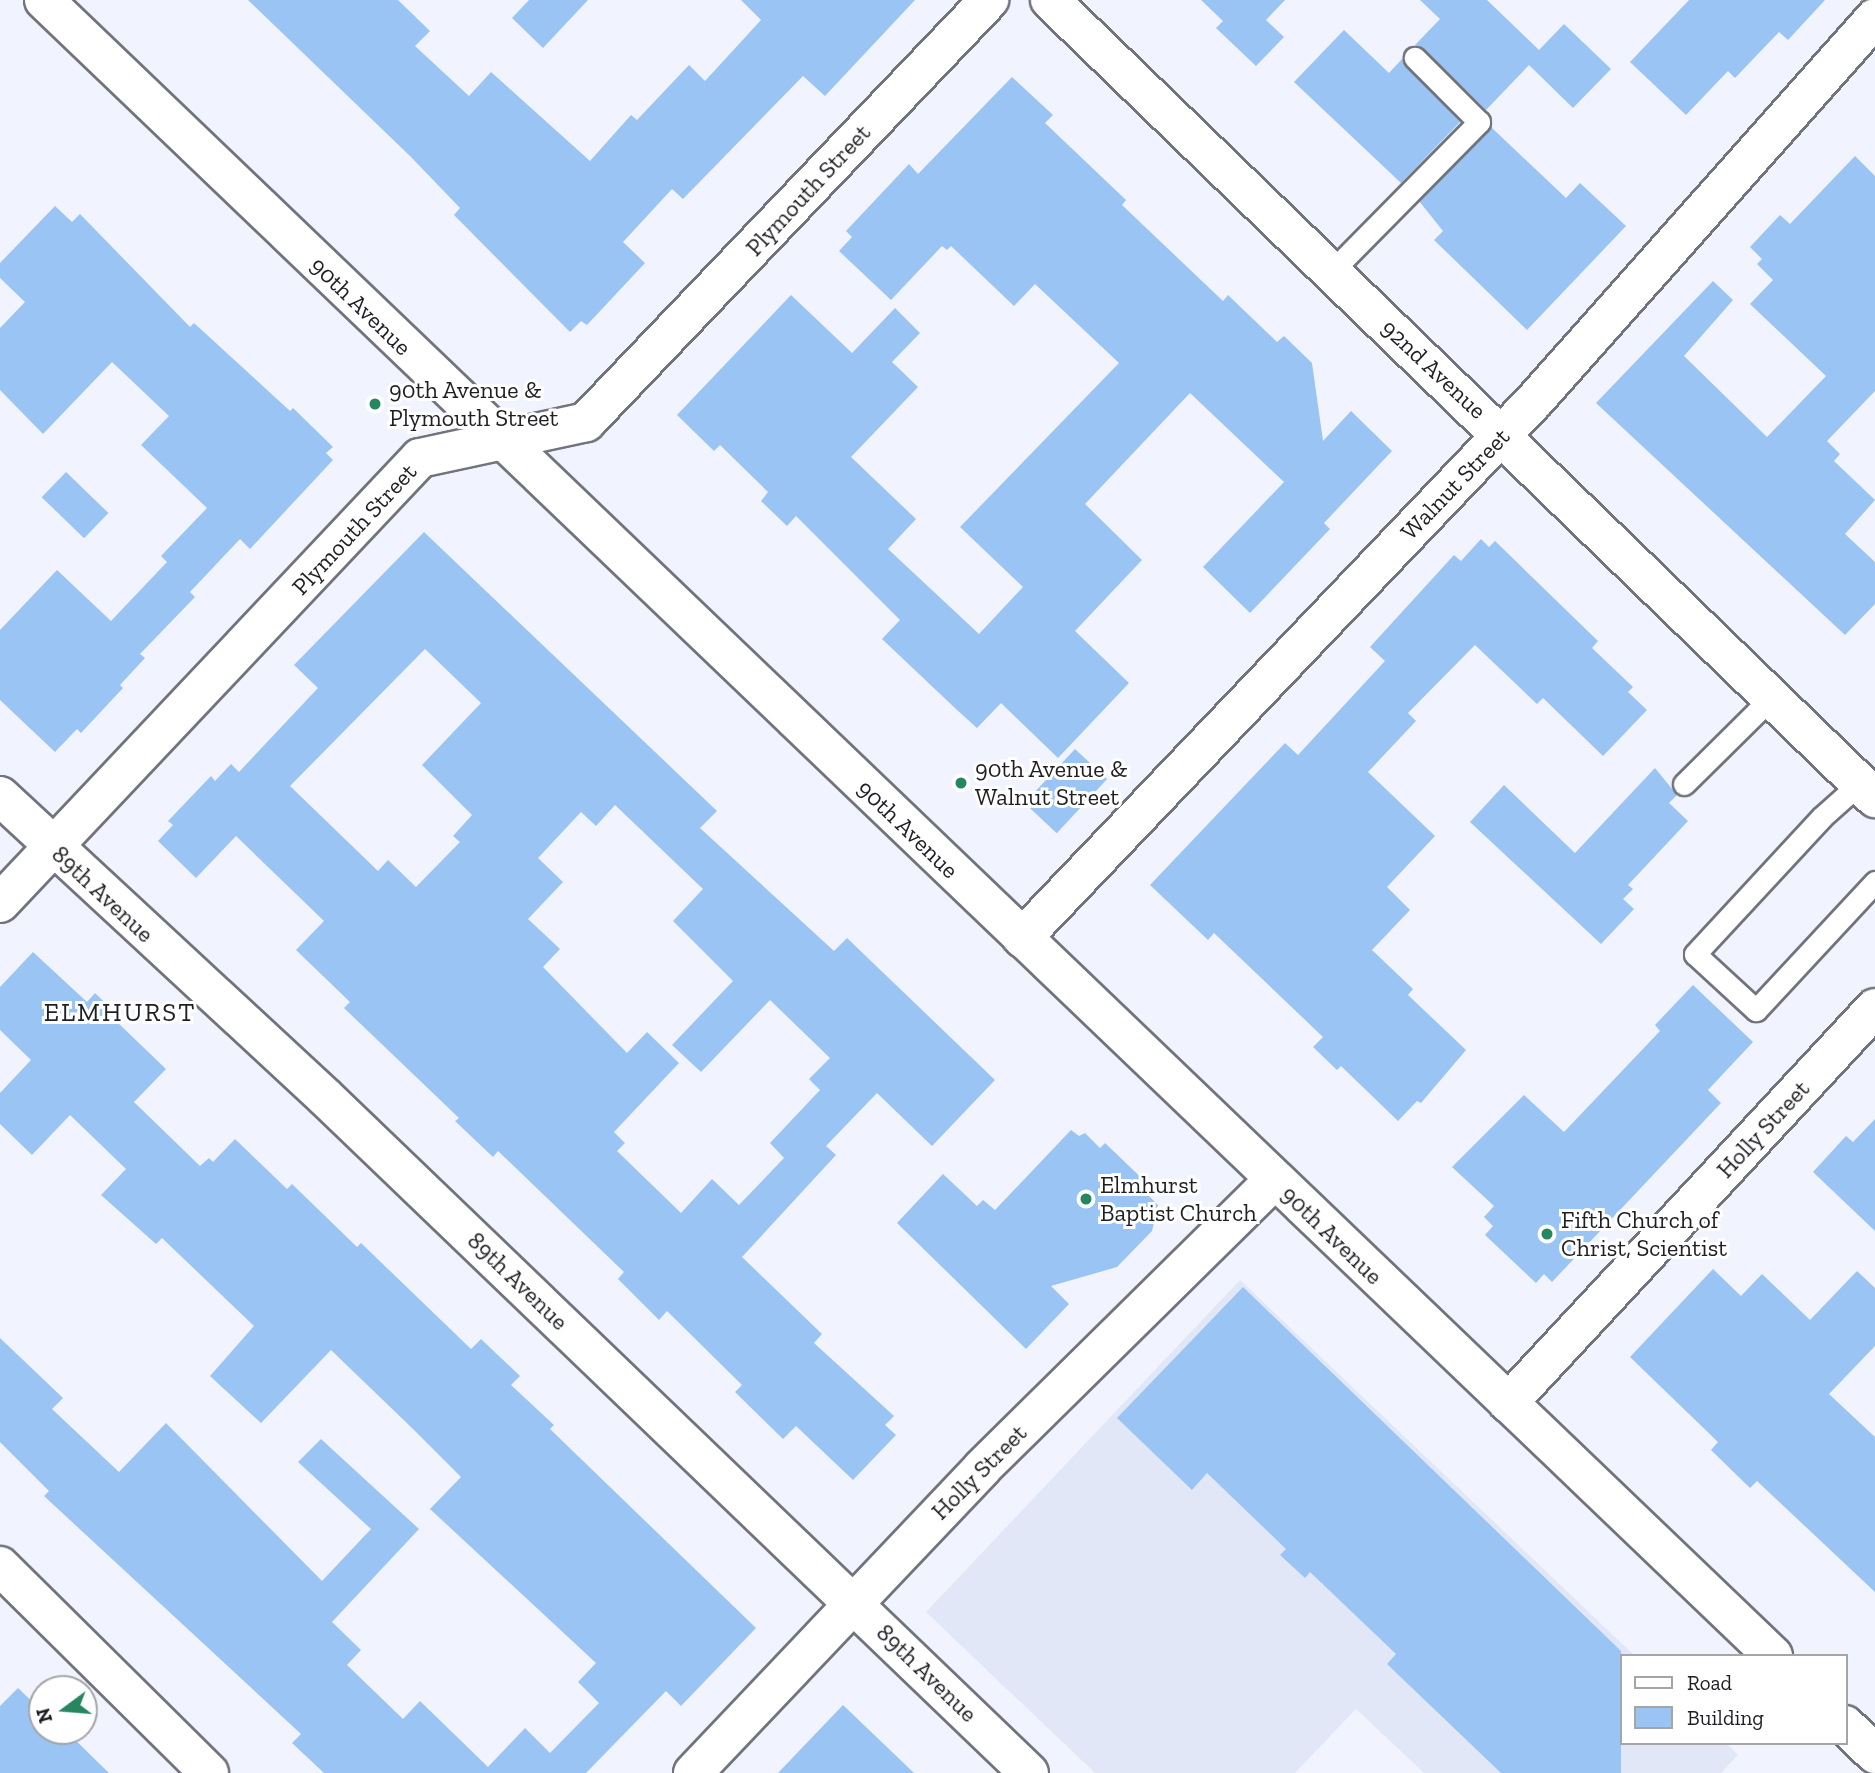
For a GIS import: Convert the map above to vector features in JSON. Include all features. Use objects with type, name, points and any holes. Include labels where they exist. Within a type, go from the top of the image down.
[{"type":"street","name":"Plymouth Street","points":[[0,903],[420,458],[586,422],[989,0]]},
{"type":"street","name":"92nd Avenue","points":[[1050,0],[1503,435],[1867,791]]},
{"type":"street","name":"90th Avenue","points":[[53,3],[501,440],[1771,1654]]},
{"type":"street","name":"Walnut Street","points":[[1022,938],[1503,435],[1875,18]]},
{"type":"street","name":"89th Avenue","points":[[0,796],[324,1096],[1029,1773]]},
{"type":"street","name":"Holly Street","points":[[1508,1403],[1875,1008]]},
{"type":"street","name":"Holly Street","points":[[693,1773],[853,1602],[1274,1180]]},
{"type":"street","points":[[0,1566],[209,1773]]},
{"type":"street","points":[[1847,1728],[1875,1754]]},
{"type":"lane","points":[[1331,272],[1479,122],[1415,58]]},
{"type":"lane","points":[[1684,784],[1770,699]]},
{"type":"lane","points":[[1867,791],[1822,817],[1695,954],[1756,1010],[1875,882]]},
{"type":"shaded area","points":[[1240,1280],[1633,1654],[1619,1654],[1619,1745],[1728,1745],[1738,1755],[1721,1773],[1424,1773],[1356,1709],[1295,1773],[1095,1773],[926,1612]]},
{"type":"building","points":[[248,0],[398,0],[430,31],[415,46],[469,96],[491,72],[590,161],[631,115],[637,120],[689,65],[705,81],[761,20],[741,0],[915,0],[825,96],[803,76],[683,199],[672,189],[623,242],[645,263],[587,325],[581,321],[570,332],[454,215],[460,208],[411,157]]},
{"type":"building","points":[[529,0],[588,0],[543,48],[512,18]]},
{"type":"building","points":[[1201,0],[1285,0],[1266,20],[1284,37],[1256,66],[1216,28],[1223,21]]},
{"type":"building","points":[[1420,0],[1487,0],[1539,50],[1564,24],[1611,69],[1573,108],[1529,65],[1486,110],[1424,49],[1415,45],[1440,19]]},
{"type":"building","points":[[1689,0],[1825,0],[1788,40],[1779,32],[1735,78],[1728,71],[1686,115],[1630,62]]},
{"type":"building","points":[[1344,30],[1389,73],[1402,59],[1460,122],[1401,183],[1294,82]]},
{"type":"building","points":[[1012,77],[1053,115],[1045,123],[1126,200],[1122,205],[1223,301],[1228,295],[1277,342],[1284,336],[1312,363],[1323,441],[1351,411],[1392,451],[1324,523],[1330,529],[1250,613],[1203,567],[1284,482],[1190,393],[1085,504],[1142,560],[1075,631],[1129,683],[1058,758],[1001,703],[977,728],[882,639],[900,620],[796,516],[787,526],[761,501],[768,492],[720,445],[714,451],[677,415],[791,295],[852,353],[895,308],[920,333],[892,362],[918,387],[851,457],[916,519],[888,549],[979,634],[1023,587],[960,527],[1119,363],[1035,284],[1014,306],[951,246],[947,250],[942,246],[891,300],[839,251],[852,237],[846,231],[909,164],[918,174]]},
{"type":"building","points":[[1491,127],[1566,198],[1580,183],[1626,226],[1527,330],[1434,240],[1443,231],[1419,201]]},
{"type":"building","points":[[1855,156],[1875,176],[1875,391],[1827,441],[1840,454],[1834,461],[1875,500],[1845,534],[1875,562],[1875,604],[1845,635],[1596,403],[1713,281],[1733,300],[1684,356],[1767,437],[1826,376],[1750,304],[1773,280],[1757,264],[1762,259],[1750,247],[1780,215],[1790,224]]},
{"type":"building","points":[[55,206],[72,222],[80,214],[190,327],[194,323],[290,411],[293,408],[333,447],[326,453],[333,460],[250,549],[240,539],[190,592],[195,597],[140,654],[145,658],[120,685],[123,688],[81,733],[77,729],[55,752],[0,700],[0,630],[57,570],[111,621],[167,562],[161,556],[207,508],[141,445],[169,416],[112,362],[43,434],[0,390],[0,328],[25,302],[0,278],[0,263]]},
{"type":"building","points":[[66,472],[108,513],[84,538],[42,497]]},
{"type":"building","points":[[424,532],[717,811],[700,828],[834,951],[847,938],[995,1080],[932,1146],[877,1093],[826,1146],[836,1155],[742,1257],[822,1334],[814,1343],[894,1416],[885,1425],[896,1435],[853,1480],[796,1426],[783,1439],[735,1392],[742,1385],[667,1311],[659,1320],[618,1279],[624,1272],[498,1151],[493,1157],[455,1121],[459,1118],[344,1008],[350,1002],[296,950],[324,921],[236,836],[196,878],[158,841],[173,825],[168,821],[211,776],[215,781],[231,764],[239,772],[318,688],[294,665]],"holes":[[[425,649],[481,703],[422,765],[472,815],[453,836],[460,842],[416,887],[388,860],[378,871],[290,786]],[[615,805],[703,889],[673,921],[733,981],[672,1045],[701,1072],[770,1000],[830,1058],[809,1079],[820,1090],[770,1143],[784,1158],[739,1205],[712,1179],[681,1213],[617,1151],[625,1143],[614,1132],[679,1063],[647,1032],[627,1053],[543,967],[560,949],[528,919],[563,882],[538,858],[581,812],[596,826]]]},
{"type":"building","points":[[1481,539],[1489,547],[1495,541],[1598,641],[1592,648],[1633,687],[1628,692],[1647,710],[1603,756],[1543,698],[1537,704],[1475,645],[1408,713],[1416,721],[1368,772],[1435,836],[1387,887],[1410,910],[1372,950],[1413,989],[1408,995],[1466,1050],[1421,1103],[1417,1101],[1398,1121],[1341,1066],[1337,1070],[1313,1047],[1323,1037],[1214,933],[1208,940],[1150,885],[1285,743],[1298,755],[1385,661],[1370,647],[1454,555],[1461,561]]},
{"type":"building","points":[[1075,749],[1107,779],[1057,833],[1025,803]]},
{"type":"building","points":[[1655,768],[1677,795],[1669,803],[1688,821],[1628,885],[1633,889],[1623,899],[1634,909],[1601,944],[1470,822],[1504,785],[1575,853]]},
{"type":"building","points":[[33,952],[87,1002],[95,993],[121,1018],[117,1022],[166,1069],[134,1102],[200,1166],[209,1158],[213,1162],[235,1139],[287,1189],[292,1184],[357,1247],[361,1243],[471,1349],[481,1339],[520,1376],[511,1385],[554,1425],[550,1429],[756,1628],[681,1706],[666,1691],[586,1773],[324,1773],[292,1743],[301,1734],[44,1496],[49,1491],[0,1442],[0,1338],[63,1398],[52,1409],[119,1472],[166,1423],[322,1581],[371,1529],[298,1462],[321,1439],[419,1529],[332,1622],[361,1650],[347,1665],[403,1719],[420,1701],[488,1767],[525,1728],[550,1753],[599,1703],[578,1682],[596,1663],[430,1509],[461,1477],[412,1428],[331,1350],[261,1423],[210,1376],[254,1326],[162,1238],[156,1244],[101,1195],[126,1169],[70,1115],[32,1155],[0,1124],[0,1093],[31,1060],[0,1030],[0,987]]},
{"type":"building","points":[[1693,985],[1753,1042],[1708,1090],[1721,1103],[1552,1282],[1544,1274],[1536,1283],[1485,1235],[1493,1226],[1484,1217],[1494,1206],[1452,1167],[1524,1095],[1564,1132],[1660,1031],[1655,1025]]},
{"type":"building","points":[[1875,1119],[1875,1231],[1813,1172],[1846,1136],[1853,1142]]},
{"type":"building","points":[[1071,1130],[1079,1136],[1085,1133],[1100,1148],[1105,1143],[1152,1188],[1147,1194],[1158,1205],[1152,1231],[1117,1267],[1051,1286],[1069,1304],[1026,1349],[897,1223],[943,1174],[977,1206],[983,1200],[995,1210]]},
{"type":"building","points":[[1713,1269],[1741,1296],[1762,1274],[1810,1320],[1857,1271],[1875,1288],[1875,1346],[1829,1394],[1875,1437],[1875,1592],[1757,1481],[1750,1488],[1711,1450],[1718,1442],[1630,1357]]},
{"type":"building","points":[[1243,1287],[1621,1651],[1621,1773],[1501,1773],[1387,1664],[1396,1654],[1310,1572],[1305,1578],[1280,1555],[1286,1549],[1207,1473],[1192,1490],[1117,1418]]},
{"type":"building","points":[[18,1688],[28,1698],[28,1745],[80,1745],[109,1773],[0,1773],[0,1706]]},
{"type":"building","points":[[843,1705],[914,1773],[778,1773]]},
{"type":"place","name":"90th Avenue & Plymouth Street","points":[[375,404]]},
{"type":"place","name":"90th Avenue & Walnut Street","points":[[961,783]]},
{"type":"place","name":"Elmhurst Baptist Church","points":[[1086,1199]]},
{"type":"place","name":"Fifth Church of Christ, Scientist","points":[[1547,1234]]},
{"type":"district","name":"ELMHURST","points":[[120,1013]]}]
